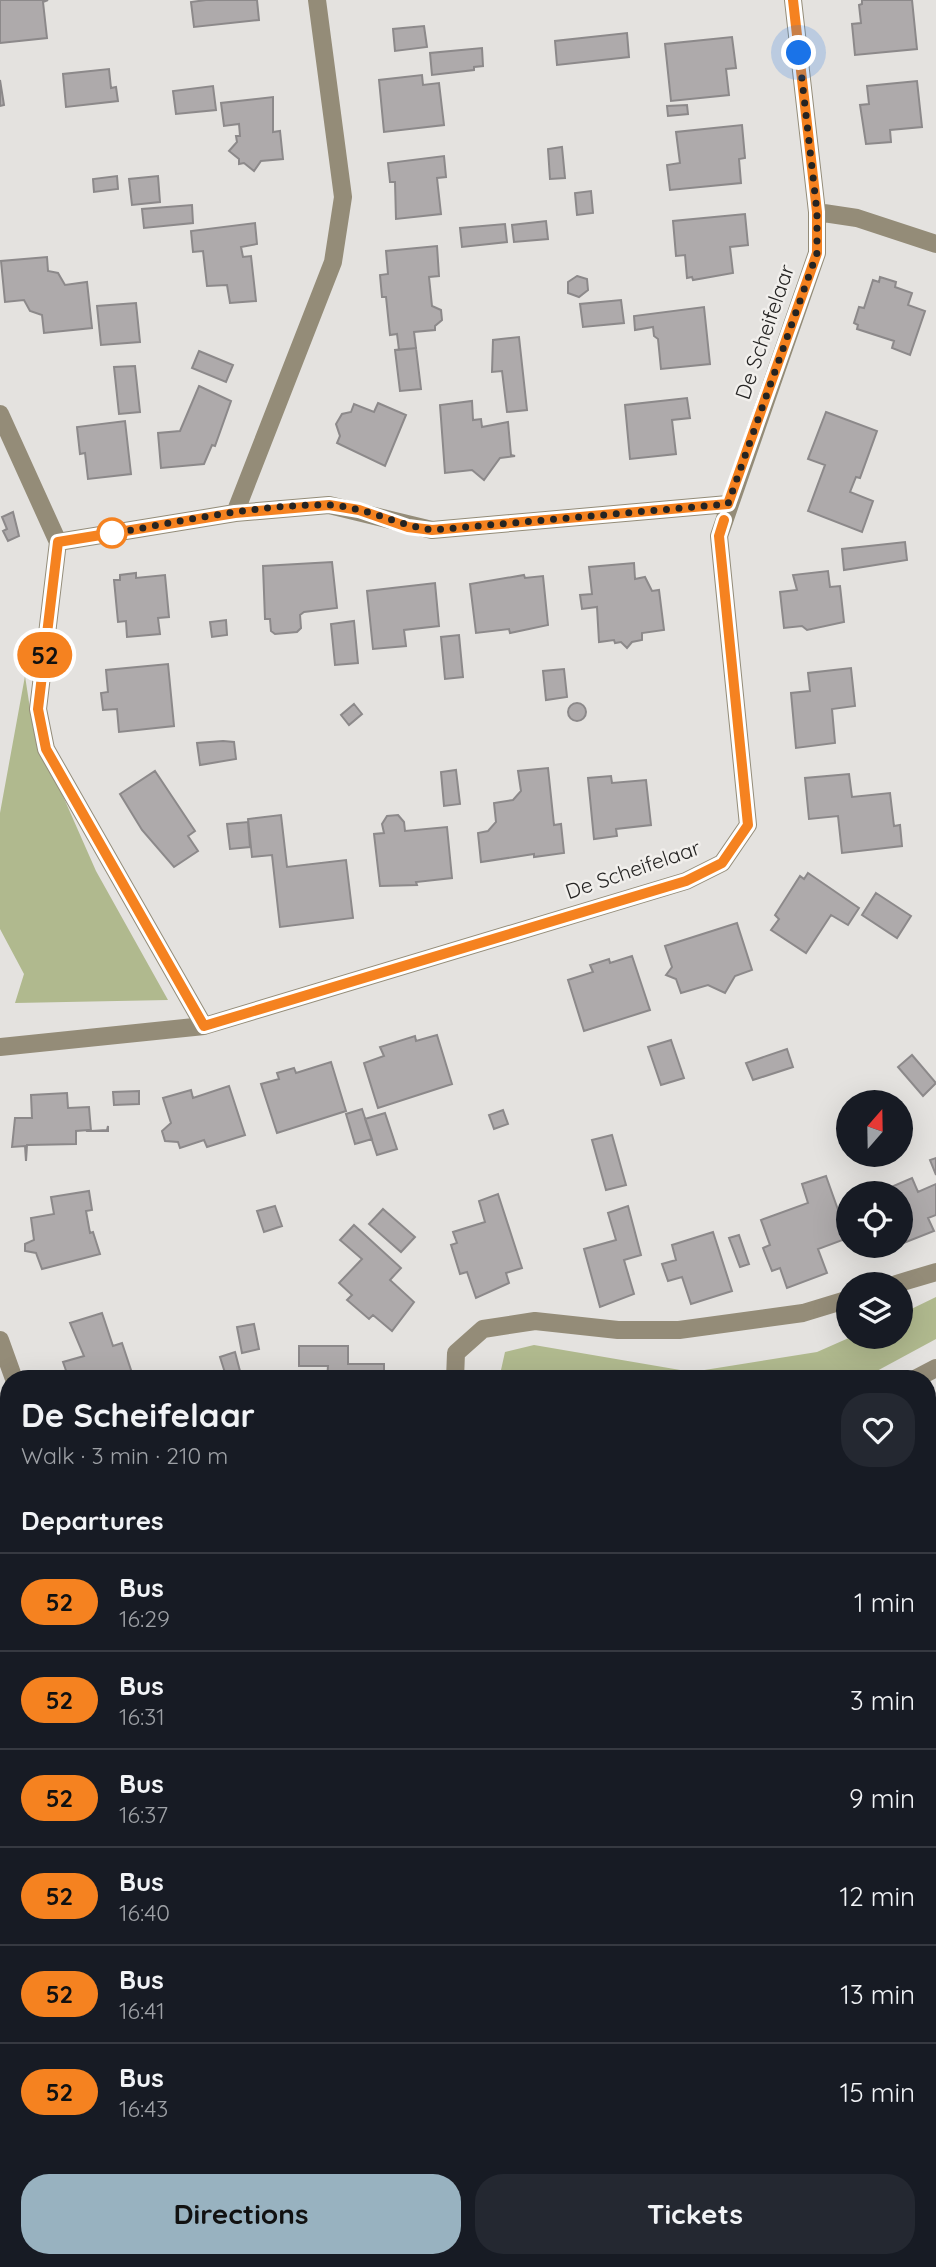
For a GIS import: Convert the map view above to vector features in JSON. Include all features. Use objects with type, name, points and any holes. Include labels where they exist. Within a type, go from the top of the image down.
[{"type":"street","points":[[235,513],[333,262],[343,197],[317,0]]},
{"type":"street","name":"De Scheifelaar","points":[[0,1047],[204,1026],[686,881],[722,863],[748,825],[719,536],[817,253],[817,212],[793,0]]},
{"type":"street","points":[[817,212],[857,218],[936,244]]},
{"type":"street","points":[[0,414],[58,542],[38,709],[46,749],[204,1026]]},
{"type":"street","points":[[58,542],[235,513],[329,505],[359,510],[408,527],[432,530],[728,504]]},
{"type":"street","points":[[913,1279],[936,1272]]},
{"type":"street","points":[[455,1370],[456,1353],[483,1329],[535,1321],[618,1330],[679,1330],[803,1313],[836,1303]]},
{"type":"street","points":[[0,1340],[11,1370]]},
{"type":"green space","points":[[25,676],[33,728],[96,871],[168,1000],[15,1003],[24,974],[0,929],[0,813]]},
{"type":"green space","points":[[936,1297],[936,1339],[879,1370],[704,1370],[817,1352],[836,1344],[836,1349],[913,1349],[913,1308]]},
{"type":"green space","points":[[534,1345],[680,1370],[501,1370],[505,1352]]},
{"type":"building","points":[[0,0],[48,0],[43,2],[47,38],[0,43]]},
{"type":"building","points":[[257,0],[259,20],[194,27],[191,2]]},
{"type":"building","points":[[862,0],[912,0],[917,49],[855,55],[852,24],[861,23],[859,5]]},
{"type":"building","points":[[424,26],[427,47],[395,51],[393,29]]},
{"type":"building","points":[[627,33],[629,57],[557,65],[555,41]]},
{"type":"building","points":[[732,37],[736,68],[726,69],[729,95],[671,101],[665,44]]},
{"type":"building","points":[[482,48],[483,66],[474,67],[474,70],[432,75],[430,53]]},
{"type":"building","points":[[109,69],[111,88],[116,87],[118,101],[66,107],[63,74]]},
{"type":"building","points":[[422,75],[423,85],[439,83],[444,125],[384,132],[379,80]]},
{"type":"building","points":[[0,80],[4,105],[0,106]]},
{"type":"building","points":[[917,81],[922,127],[890,130],[891,142],[866,144],[860,105],[869,104],[867,86]]},
{"type":"building","points":[[213,86],[216,110],[176,114],[173,91]]},
{"type":"building","points":[[273,97],[273,132],[280,131],[283,159],[261,161],[254,171],[244,163],[239,164],[239,159],[229,151],[237,142],[236,136],[240,136],[239,124],[224,126],[221,103]]},
{"type":"building","points":[[687,105],[688,114],[668,116],[667,106]]},
{"type":"building","points":[[742,125],[745,158],[739,159],[741,183],[670,190],[667,165],[680,163],[676,132]]},
{"type":"building","points":[[562,147],[565,178],[550,179],[548,149]]},
{"type":"building","points":[[444,156],[446,177],[437,178],[441,214],[396,219],[395,182],[390,182],[388,163]]},
{"type":"building","points":[[117,176],[118,189],[94,192],[93,179]]},
{"type":"building","points":[[158,176],[160,202],[132,205],[129,179]]},
{"type":"building","points":[[591,191],[593,213],[577,215],[575,193]]},
{"type":"building","points":[[192,205],[193,223],[144,228],[142,209]]},
{"type":"building","points":[[745,214],[748,245],[730,247],[733,273],[693,280],[692,277],[687,278],[685,255],[676,256],[673,221]]},
{"type":"building","points":[[546,221],[548,239],[514,242],[512,225]]},
{"type":"building","points":[[255,223],[257,244],[241,247],[243,257],[251,256],[256,301],[230,303],[227,285],[207,286],[203,251],[193,252],[191,231]]},
{"type":"building","points":[[505,224],[507,242],[462,247],[460,228]]},
{"type":"building","points":[[437,246],[439,276],[429,277],[432,306],[441,310],[442,320],[435,326],[435,330],[414,332],[416,348],[399,350],[397,334],[390,335],[386,297],[382,297],[380,275],[388,274],[386,251]]},
{"type":"building","points":[[47,257],[48,271],[58,273],[65,285],[87,282],[92,328],[44,333],[42,315],[30,311],[24,300],[5,302],[1,261]]},
{"type":"building","points":[[577,276],[587,279],[588,290],[579,297],[568,293],[568,282]]},
{"type":"building","points":[[880,277],[896,282],[895,287],[912,293],[908,305],[925,311],[910,355],[892,348],[894,341],[857,329],[858,325],[854,323],[859,307],[864,308],[873,280],[879,282]]},
{"type":"building","points":[[621,300],[624,323],[583,327],[580,304]]},
{"type":"building","points":[[136,303],[140,342],[101,345],[97,306]]},
{"type":"building","points":[[704,307],[710,364],[661,369],[658,339],[654,336],[653,327],[635,330],[634,316]]},
{"type":"building","points":[[519,337],[527,410],[507,412],[502,371],[492,372],[493,340]]},
{"type":"building","points":[[416,348],[421,389],[400,391],[395,350]]},
{"type":"building","points":[[199,351],[233,365],[226,382],[192,368]]},
{"type":"building","points":[[135,366],[140,412],[119,414],[114,367]]},
{"type":"building","points":[[199,386],[231,401],[215,446],[212,445],[204,464],[161,468],[158,433],[180,431]]},
{"type":"building","points":[[687,398],[690,418],[672,420],[676,454],[630,459],[625,405]]},
{"type":"building","points":[[472,401],[473,420],[481,419],[482,427],[508,422],[511,455],[515,456],[500,458],[484,480],[472,470],[445,473],[440,405]]},
{"type":"building","points":[[378,403],[406,415],[385,466],[337,443],[340,436],[336,424],[342,414],[351,412],[354,404],[374,412]]},
{"type":"building","points":[[826,412],[877,431],[860,478],[856,477],[850,492],[873,501],[862,532],[808,511],[825,465],[808,459]]},
{"type":"building","points":[[125,421],[131,474],[88,479],[85,453],[80,454],[77,427]]},
{"type":"building","points":[[13,512],[19,536],[8,541],[3,531],[7,529],[2,517]]},
{"type":"building","points":[[905,542],[907,560],[844,570],[842,549]]},
{"type":"building","points":[[332,562],[337,608],[304,612],[300,615],[301,628],[297,632],[275,634],[271,631],[270,619],[265,619],[263,566]]},
{"type":"building","points":[[634,563],[635,579],[645,577],[652,591],[659,590],[664,630],[642,633],[642,640],[632,642],[627,648],[614,640],[599,642],[597,607],[582,609],[580,595],[592,594],[589,567]]},
{"type":"building","points":[[828,571],[830,587],[840,586],[844,622],[807,630],[802,626],[784,628],[780,592],[797,590],[793,575]]},
{"type":"building","points":[[136,573],[136,578],[165,575],[169,617],[158,618],[160,634],[127,637],[126,621],[118,622],[114,580],[120,580],[120,575]]},
{"type":"building","points":[[524,575],[525,578],[543,576],[548,625],[510,633],[509,629],[476,633],[470,584]]},
{"type":"building","points":[[435,583],[439,626],[404,630],[406,646],[373,649],[367,591]]},
{"type":"building","points":[[226,620],[227,635],[212,637],[210,622]]},
{"type":"building","points":[[354,621],[358,663],[335,665],[331,624]]},
{"type":"building","points":[[459,635],[463,677],[445,679],[441,637]]},
{"type":"building","points":[[168,664],[174,726],[119,732],[117,709],[103,710],[101,693],[108,692],[106,670]]},
{"type":"building","points":[[851,668],[855,706],[832,709],[835,743],[796,748],[791,693],[810,691],[808,673]]},
{"type":"building","points":[[564,669],[567,697],[546,700],[543,671]]},
{"type":"building","points":[[577,703],[583,706],[586,712],[583,718],[577,721],[571,718],[568,712],[571,706]]},
{"type":"building","points":[[354,704],[362,714],[349,725],[341,715]]},
{"type":"building","points":[[234,742],[236,759],[200,765],[197,743]]},
{"type":"building","points":[[548,768],[554,825],[561,824],[564,853],[534,857],[534,854],[481,862],[478,833],[488,831],[496,822],[494,803],[513,800],[521,791],[518,771]]},
{"type":"building","points":[[456,770],[460,804],[444,806],[441,772]]},
{"type":"building","points":[[155,771],[195,831],[188,836],[198,851],[174,867],[142,830],[120,794]]},
{"type":"building","points":[[849,774],[852,797],[890,793],[894,826],[900,825],[902,846],[842,853],[838,816],[809,819],[805,778]]},
{"type":"building","points":[[611,776],[612,783],[646,780],[651,825],[616,829],[617,836],[594,839],[588,778]]},
{"type":"building","points":[[281,815],[287,867],[346,860],[353,918],[280,927],[272,855],[252,857],[248,819]]},
{"type":"building","points":[[398,815],[404,822],[405,831],[447,827],[452,878],[416,882],[417,885],[380,886],[374,834],[384,833],[382,824],[387,816]]},
{"type":"building","points":[[248,822],[250,847],[230,849],[227,824]]},
{"type":"building","points":[[808,873],[859,908],[848,925],[831,915],[806,953],[771,930],[779,919],[775,915],[800,876],[804,879]]},
{"type":"building","points":[[876,893],[911,916],[897,938],[862,915]]},
{"type":"building","points":[[737,923],[752,970],[735,976],[725,993],[708,985],[681,993],[676,979],[666,975],[672,967],[665,946]]},
{"type":"building","points":[[632,956],[650,1010],[584,1031],[568,980],[593,972],[590,965],[609,959],[610,963]]},
{"type":"building","points":[[437,1035],[452,1084],[378,1108],[364,1063],[384,1056],[380,1047],[415,1036],[416,1041]]},
{"type":"building","points":[[671,1040],[684,1078],[661,1085],[648,1047]]},
{"type":"building","points":[[787,1049],[793,1067],[753,1080],[746,1063]]},
{"type":"building","points":[[912,1055],[936,1083],[923,1096],[898,1067]]},
{"type":"building","points":[[331,1062],[346,1111],[277,1133],[261,1084],[279,1079],[277,1073],[294,1068],[296,1073]]},
{"type":"building","points":[[229,1086],[245,1135],[207,1147],[204,1140],[180,1148],[178,1142],[165,1141],[162,1131],[171,1123],[163,1098],[191,1090],[193,1098]]},
{"type":"building","points":[[139,1091],[139,1104],[114,1105],[113,1092]]},
{"type":"building","points":[[67,1093],[68,1108],[89,1107],[91,1131],[76,1131],[76,1144],[27,1145],[26,1161],[25,1146],[12,1147],[15,1118],[32,1118],[31,1095]]},
{"type":"building","points":[[362,1109],[372,1139],[355,1144],[346,1114]]},
{"type":"building","points":[[503,1110],[508,1124],[494,1129],[489,1115]]},
{"type":"building","points":[[385,1113],[397,1149],[377,1155],[365,1119]]},
{"type":"building","points":[[612,1135],[626,1185],[606,1190],[592,1140]]},
{"type":"building","points":[[936,1158],[936,1175],[930,1160]]},
{"type":"building","points":[[826,1176],[836,1204],[836,1242],[818,1249],[827,1273],[787,1288],[780,1268],[772,1271],[763,1248],[770,1245],[761,1220],[808,1203],[802,1184]]},
{"type":"building","points":[[912,1178],[918,1192],[936,1184],[936,1215],[928,1218],[934,1231],[913,1239],[913,1181],[905,1181]]},
{"type":"building","points":[[89,1191],[92,1210],[86,1211],[90,1233],[93,1232],[100,1254],[42,1269],[36,1253],[25,1251],[25,1244],[34,1240],[31,1218],[54,1214],[51,1197]]},
{"type":"building","points":[[498,1194],[522,1268],[506,1273],[509,1283],[476,1298],[467,1272],[460,1274],[451,1245],[457,1243],[453,1232],[485,1222],[479,1201]]},
{"type":"building","points":[[275,1206],[282,1226],[264,1232],[257,1211]]},
{"type":"building","points":[[628,1206],[641,1255],[624,1260],[634,1294],[600,1307],[584,1249],[616,1240],[608,1213]]},
{"type":"building","points":[[383,1209],[415,1237],[401,1252],[369,1224]]},
{"type":"building","points":[[354,1225],[401,1268],[390,1280],[414,1302],[392,1331],[373,1315],[369,1319],[347,1300],[352,1295],[339,1283],[362,1259],[340,1240]]},
{"type":"building","points":[[713,1232],[732,1291],[691,1304],[682,1277],[668,1281],[662,1264],[676,1260],[672,1245]]},
{"type":"building","points":[[739,1235],[749,1264],[740,1267],[729,1238]]},
{"type":"building","points":[[102,1313],[113,1346],[122,1343],[131,1370],[66,1370],[63,1362],[84,1356],[70,1323]]},
{"type":"building","points":[[254,1324],[259,1349],[242,1353],[237,1327]]},
{"type":"building","points":[[299,1346],[348,1346],[348,1364],[384,1364],[384,1370],[328,1370],[328,1366],[299,1366]]},
{"type":"building","points":[[235,1352],[240,1370],[224,1370],[220,1357]]},
{"type":"bus line","name":"52","points":[[724,520],[719,536],[746,784],[748,825],[722,863],[686,881],[204,1026],[46,749],[38,709],[58,542],[235,513],[329,505],[359,510],[408,527],[432,530],[728,504],[817,253],[817,212],[793,0]]},
{"type":"route","points":[[112,533],[109,534],[235,513],[329,505],[359,510],[408,527],[432,530],[728,504],[817,253],[817,212],[799,53]]}]
